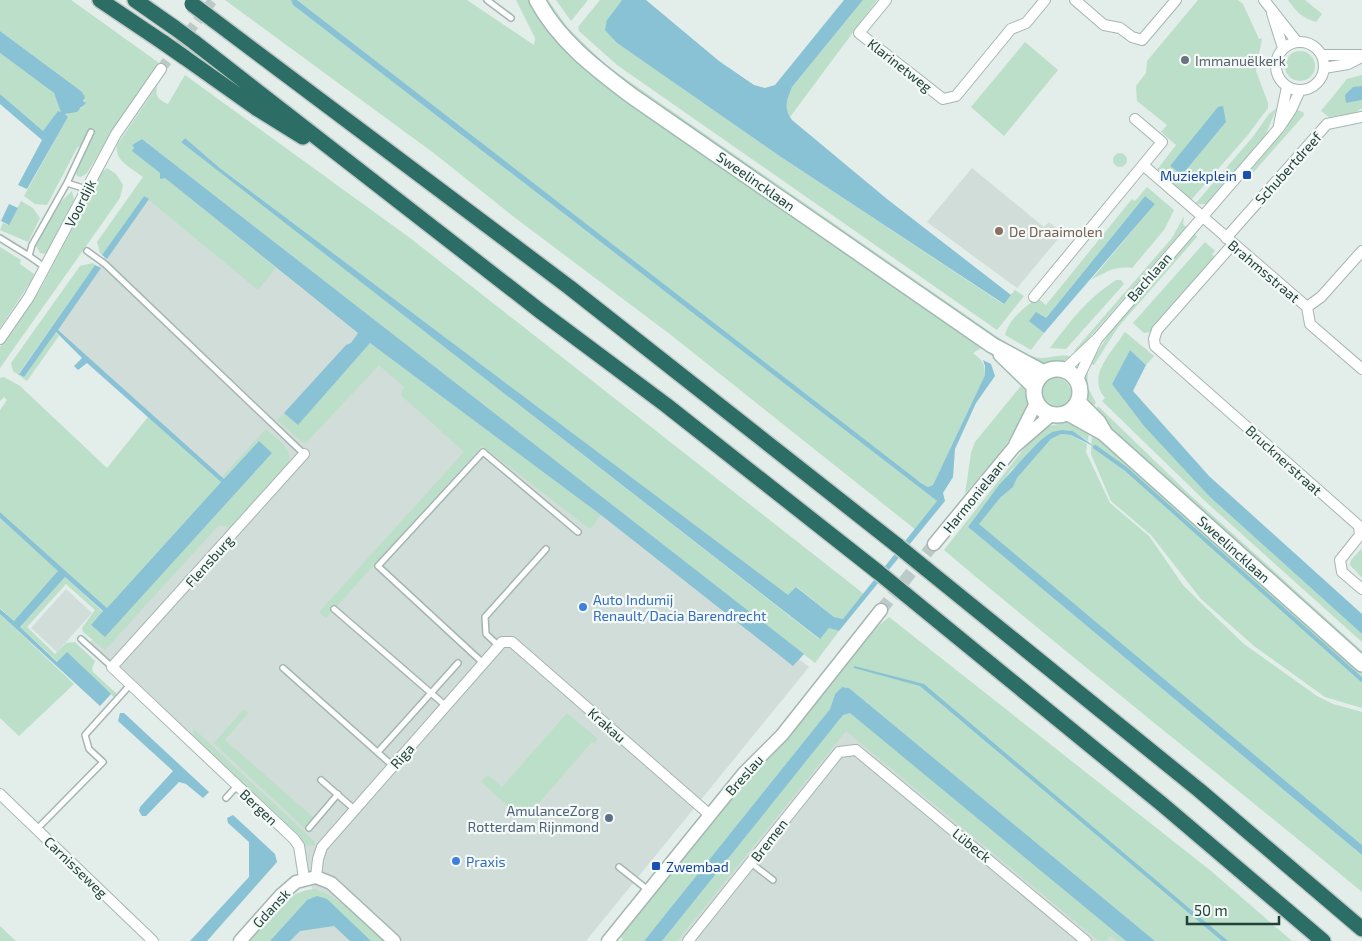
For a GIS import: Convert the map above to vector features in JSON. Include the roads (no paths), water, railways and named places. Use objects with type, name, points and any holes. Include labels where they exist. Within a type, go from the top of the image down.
[{"type":"highway","points":[[100,0],[256,108],[361,173]]},
{"type":"highway","points":[[135,0],[194,42],[361,173],[666,405],[878,572],[1155,799],[1323,941]]},
{"type":"highway","points":[[189,2],[569,287],[898,546],[1199,790],[1362,929]]},
{"type":"main road","name":"Sweelincklaan","points":[[537,0],[556,28],[590,65],[992,345],[1044,373]]},
{"type":"main road","name":"Sweelincklaan","points":[[992,345],[1034,386]]},
{"type":"main road","points":[[1056,369],[1064,370],[1077,381],[1080,389],[1073,408],[1051,415],[1042,411],[1036,403],[1034,386],[1044,373],[1056,369]]},
{"type":"main road","name":"Sweelincklaan","points":[[1073,408],[1098,422],[1105,434],[1362,664]]},
{"type":"street","name":"Klarinetweg","points":[[886,0],[859,33],[943,99],[956,96],[1011,29],[1026,23],[1045,0]]},
{"type":"street","points":[[1075,0],[1104,25],[1120,28],[1132,37],[1142,40],[1176,0]]},
{"type":"street","points":[[1264,0],[1297,42]]},
{"type":"street","points":[[1272,12],[1284,48]]},
{"type":"street","points":[[1297,42],[1312,45],[1322,56],[1324,68],[1319,81],[1307,89],[1300,90],[1287,87],[1277,75],[1276,68],[1276,61],[1284,48],[1297,42]]},
{"type":"street","points":[[1322,56],[1362,56]]},
{"type":"street","points":[[1324,68],[1348,64],[1362,56]]},
{"type":"street","name":"Voordijk","points":[[0,339],[29,297],[46,268],[116,134],[161,69]]},
{"type":"street","name":"Bachlaan","points":[[1279,128],[1287,87]]},
{"type":"street","name":"Bachlaan","points":[[1064,370],[1098,338],[1279,128],[1292,110],[1300,90]]},
{"type":"street","name":"Schubertdreef","points":[[1154,339],[1157,330],[1326,124],[1362,117]]},
{"type":"street","points":[[1034,297],[1162,142],[1135,119]]},
{"type":"street","points":[[1143,165],[1202,217]]},
{"type":"street","name":"Brahmsstraat","points":[[1202,217],[1307,308],[1310,324],[1362,369]]},
{"type":"street","points":[[1307,308],[1321,297],[1362,251]]},
{"type":"street","name":"Bachlaan","points":[[1077,381],[1098,338]]},
{"type":"street","name":"Brucknerstraat","points":[[1154,339],[1155,346],[1359,526],[1360,535],[1340,560],[1342,572],[1362,589]]},
{"type":"street","name":"Harmonielaan","points":[[1014,447],[1036,403]]},
{"type":"street","name":"Harmonielaan","points":[[934,544],[1014,447],[1051,415]]},
{"type":"street","name":"Flensburg","points":[[112,667],[304,454]]},
{"type":"street","name":"Breslau","points":[[608,941],[751,764],[782,735],[880,610]]},
{"type":"street","name":"Krakau","points":[[501,644],[512,642],[710,815]]},
{"type":"street","name":"Riga","points":[[310,878],[322,847],[501,644]]},
{"type":"street","name":"Bergen","points":[[112,667],[294,839],[299,846],[310,878]]},
{"type":"street","name":"Bremen","points":[[688,941],[839,752],[856,750]]},
{"type":"street","name":"Lübeck","points":[[856,750],[1086,941]]},
{"type":"street","name":"Carnisseweg","points":[[0,794],[152,941]]},
{"type":"street","points":[[310,878],[331,883],[394,941]]},
{"type":"street","name":"Gdansk","points":[[240,941],[281,895],[296,882],[310,878]]},
{"type":"lane","points":[[487,0],[511,18]]},
{"type":"lane","points":[[29,256],[32,245],[91,132]]},
{"type":"lane","points":[[66,183],[87,189]]},
{"type":"lane","points":[[0,238],[46,268]]},
{"type":"lane","points":[[87,252],[105,264],[304,454]]},
{"type":"lane","points":[[483,663],[378,566],[483,452],[578,532]]},
{"type":"lane","points":[[501,644],[486,634],[485,617],[546,550]]},
{"type":"lane","points":[[334,609],[446,706]]},
{"type":"lane","points":[[81,639],[112,667]]},
{"type":"lane","points":[[378,752],[458,663]]},
{"type":"lane","points":[[283,668],[393,766]]},
{"type":"lane","points":[[37,829],[103,762],[89,749],[85,736],[130,685]]},
{"type":"lane","points":[[322,780],[354,810]]},
{"type":"lane","points":[[226,798],[237,786]]},
{"type":"lane","points":[[309,828],[338,794]]},
{"type":"lane","points":[[751,863],[773,880]]},
{"type":"lane","points":[[619,867],[649,890]]},
{"type":"water","points":[[291,0],[297,0],[928,487],[933,485],[985,375],[983,360],[991,364],[995,376],[976,403],[955,449],[953,477],[943,493],[945,501],[839,631],[829,628],[820,639],[181,142],[185,138],[221,169],[788,595],[796,587],[834,617],[843,619],[937,501],[293,5]]},
{"type":"water","points":[[622,0],[646,0],[719,61],[754,85],[765,88],[775,85],[844,0],[863,0],[792,87],[787,104],[789,116],[887,199],[1011,295],[1004,304],[781,157],[617,43],[605,30],[607,20]]},
{"type":"water","points":[[0,31],[81,91],[85,97],[83,101],[86,103],[77,112],[65,114],[68,117],[27,189],[18,185],[42,140],[0,104],[0,94],[43,131],[58,111],[61,112],[54,93],[0,53]]},
{"type":"water","points":[[1362,86],[1362,100],[1346,103],[1345,95],[1353,87]]},
{"type":"water","points":[[1223,106],[1226,122],[1182,175],[1170,166],[1218,107]]},
{"type":"water","points":[[142,139],[804,654],[793,666],[601,515],[370,343],[298,425],[284,413],[346,345],[351,343],[358,333],[165,178],[160,179],[160,173],[132,151],[134,148],[132,145]]},
{"type":"water","points":[[144,196],[149,199],[107,259],[102,255]]},
{"type":"water","points":[[1145,196],[1155,204],[1044,333],[1029,321],[1036,312],[1046,318]]},
{"type":"water","points":[[9,204],[18,208],[9,225],[1,221]]},
{"type":"water","points":[[95,265],[101,268],[58,330],[224,479],[259,441],[272,453],[105,637],[91,625],[103,611],[65,577],[20,627],[57,662],[67,652],[106,689],[111,694],[100,706],[0,614],[0,609],[14,621],[58,571],[0,518],[0,512],[107,608],[221,482],[87,363],[78,370],[74,366],[82,358],[56,332],[24,377],[19,374]]},
{"type":"water","points":[[1130,350],[1146,365],[1133,391],[1209,476],[1362,614],[1362,634],[1210,497],[1144,426],[1112,384]]},
{"type":"water","points":[[1062,430],[1073,431],[1095,447],[1071,435],[1061,434],[1051,439],[1017,478],[1013,487],[1000,498],[979,524],[1362,845],[1362,855],[968,527],[999,485],[1030,451],[1052,432]]},
{"type":"water","points":[[854,666],[924,684],[1228,941],[1222,941],[920,686],[854,668]]},
{"type":"water","points":[[842,687],[849,688],[1155,941],[1126,941],[850,713],[843,715],[662,941],[644,941],[830,709],[835,694]]},
{"type":"water","points":[[120,713],[124,713],[209,792],[203,798],[186,784],[179,782],[146,816],[142,816],[139,811],[140,807],[173,771],[118,721]]},
{"type":"water","points":[[233,815],[275,854],[277,862],[207,941],[190,941],[249,877],[249,842],[228,823],[227,818]]},
{"type":"water","points":[[317,896],[327,899],[371,941],[350,941],[334,926],[300,931],[290,941],[270,941],[307,900]]},
{"type":"waterway","points":[[1095,447],[1126,469],[1362,680]]},
{"type":"tunnel","points":[[161,69],[213,0]]},
{"type":"tunnel","points":[[881,610],[934,544]]},
{"type":"place","name":"Immanuëlkerk","points":[[1185,60]]},
{"type":"place","name":"Muziekplein","points":[[1247,175]]},
{"type":"place","name":"De Draaimolen","points":[[999,231]]},
{"type":"place","name":"Auto Indumij Renault/Dacia Barendrecht","points":[[583,607]]},
{"type":"place","name":"AmulanceZorg Rotterdam Rijnmond","points":[[609,818]]},
{"type":"place","name":"Praxis","points":[[456,861]]},
{"type":"place","name":"Zwembad","points":[[656,866]]}]
